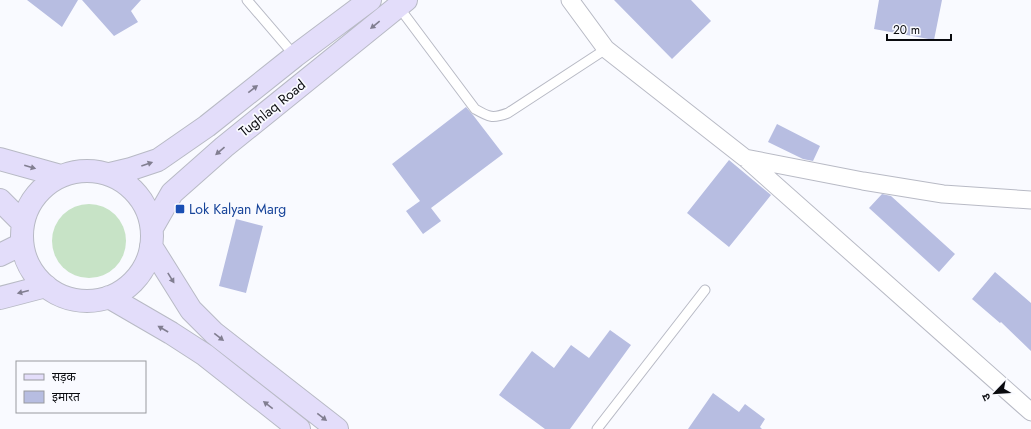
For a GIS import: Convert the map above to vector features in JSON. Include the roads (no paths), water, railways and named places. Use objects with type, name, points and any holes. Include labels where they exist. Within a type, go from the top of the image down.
[{"type":"main road","name":"Tughlaq Road","points":[[110,174],[158,160],[207,126],[295,56],[370,0]]},
{"type":"main road","name":"Tughlaq Road","points":[[151,237],[172,193],[224,147],[399,2]]},
{"type":"main road","points":[[0,159],[61,176]]},
{"type":"main road","points":[[77,171],[94,171],[110,174],[128,184],[141,199],[146,208],[150,217],[151,237],[149,255],[145,265],[137,277],[126,288],[109,297],[96,300],[83,301],[70,299],[58,294],[46,286],[30,267],[25,256],[23,233],[29,205],[42,188],[61,176],[77,171]]},
{"type":"main road","points":[[0,200],[23,233]]},
{"type":"main road","points":[[0,255],[23,233]]},
{"type":"main road","points":[[151,237],[191,310],[214,333],[337,429]]},
{"type":"main road","points":[[0,298],[46,286]]},
{"type":"main road","points":[[109,297],[171,333],[205,355],[299,429]]},
{"type":"street","points":[[570,0],[606,49],[745,158],[1031,412]]},
{"type":"street","points":[[745,158],[863,181],[943,194],[1031,200]]},
{"type":"lane","points":[[247,0],[295,56]]},
{"type":"lane","points":[[399,2],[475,109],[487,116],[498,117],[508,113],[606,49]]},
{"type":"lane","points":[[597,429],[706,290]]},
{"type":"place","name":"Lok Kalyan Marg","points":[[180,209]]}]
